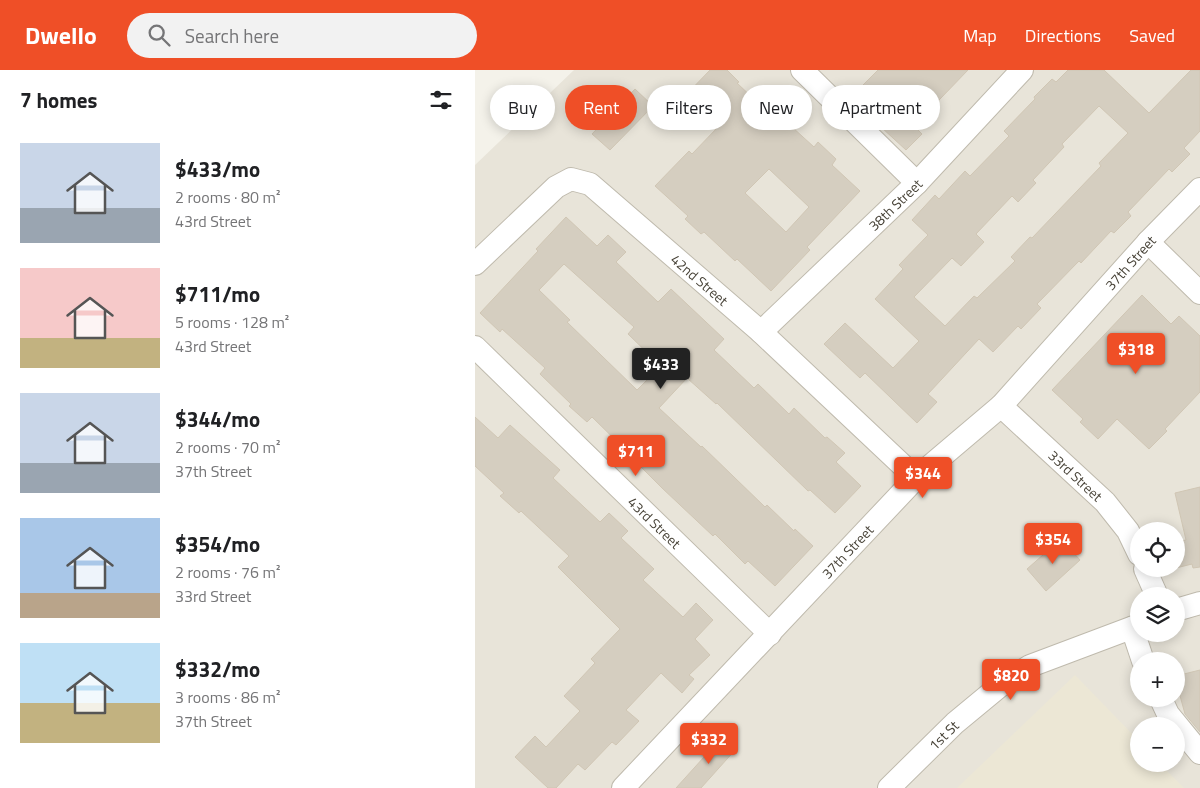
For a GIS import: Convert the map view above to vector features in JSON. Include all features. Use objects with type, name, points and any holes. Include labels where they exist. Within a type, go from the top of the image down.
[{"type":"street","points":[[802,70],[917,183]]},
{"type":"street","name":"38th Street","points":[[761,332],[917,183],[1022,70]]},
{"type":"street","name":"42nd Street","points":[[475,264],[543,198],[571,179],[590,184],[761,332],[916,478]]},
{"type":"street","name":"37th Street","points":[[623,788],[771,634],[916,478],[1001,406],[1148,242],[1200,189]]},
{"type":"street","points":[[1148,242],[1200,293]]},
{"type":"street","name":"43rd Street","points":[[475,347],[771,634]]},
{"type":"street","name":"33rd Street","points":[[1001,406],[1105,502],[1130,535]]},
{"type":"street","points":[[1185,607],[1200,603]]},
{"type":"street","name":"1st St","points":[[889,788],[955,723],[1007,680],[1030,666],[1130,628]]},
{"type":"street","points":[[1165,707],[1168,714],[1200,753]]},
{"type":"shaded area","points":[[574,70],[1200,70],[1200,788],[475,788],[475,165],[511,130],[555,130],[555,88]]},
{"type":"shaded area","points":[[1075,675],[1130,732],[1130,772],[1168,772],[1184,788],[957,788]]},
{"type":"building","points":[[710,70],[727,70],[739,82],[737,83],[741,87],[741,130],[795,130],[814,147],[818,142],[836,159],[832,165],[860,191],[807,247],[810,250],[771,291],[737,259],[735,261],[704,232],[701,234],[685,219],[688,216],[655,186],[689,151],[692,154],[715,130],[731,130],[731,85],[696,85]],"holes":[[[769,169],[809,207],[786,232],[745,193]]]},
{"type":"building","points":[[878,70],[968,70],[940,99],[940,85],[863,85]]},
{"type":"building","points":[[1068,70],[1104,70],[1149,113],[1191,70],[1200,70],[1200,131],[1184,148],[1190,154],[1172,172],[1169,169],[1128,212],[1131,216],[1114,233],[1111,231],[1081,263],[1079,261],[1037,304],[1041,308],[1021,329],[1018,326],[993,352],[979,339],[928,394],[937,402],[917,423],[865,373],[860,378],[824,344],[845,323],[893,368],[919,341],[875,299],[903,269],[899,265],[928,235],[912,220],[935,195],[939,199],[965,171],[970,176],[1009,136],[1004,131],[1035,99],[1034,97],[1052,79],[1056,82]],"holes":[[[1099,106],[1128,133],[1099,163],[1101,166],[1032,238],[1030,237],[1011,257],[1015,261],[977,298],[974,296],[945,326],[914,297],[952,258],[961,266],[984,242],[976,234],[1012,196],[1018,202],[1036,183],[1033,180],[1064,147],[1062,144]]]},
{"type":"building","points":[[637,91],[647,100],[647,112],[637,122]]},
{"type":"building","points":[[596,130],[630,130],[610,150],[592,134]]},
{"type":"building","points":[[884,130],[918,130],[922,134],[906,150]]},
{"type":"building","points":[[566,217],[597,246],[608,235],[626,252],[616,262],[658,302],[671,289],[724,339],[714,350],[754,388],[758,384],[789,414],[794,408],[825,438],[827,437],[845,453],[836,462],[861,486],[835,513],[810,490],[808,491],[717,403],[687,378],[659,408],[702,446],[765,507],[767,505],[813,546],[775,586],[748,561],[745,564],[715,534],[713,536],[662,488],[592,417],[587,422],[569,406],[571,404],[540,374],[545,368],[502,329],[500,332],[480,313],[538,251],[536,249]],"holes":[[[564,264],[634,327],[628,334],[661,366],[637,390],[567,322],[570,320],[539,290]]]},
{"type":"building","points":[[1142,295],[1171,324],[1179,316],[1200,336],[1200,392],[1149,449],[1117,419],[1098,439],[1080,422],[1083,419],[1052,390]]},
{"type":"building","points":[[475,417],[498,438],[510,425],[560,470],[553,478],[600,522],[609,513],[628,531],[621,538],[654,569],[643,580],[683,617],[696,603],[713,620],[695,639],[710,655],[689,675],[694,679],[682,693],[661,673],[626,710],[639,721],[616,745],[612,742],[585,770],[578,764],[556,788],[548,788],[515,757],[535,736],[546,747],[580,711],[564,696],[595,663],[591,659],[620,629],[558,567],[569,556],[521,511],[519,513],[500,496],[504,493],[475,466]]},
{"type":"building","points":[[1200,487],[1200,567],[1193,568],[1192,564],[1185,566],[1185,522],[1182,522],[1175,493]]},
{"type":"building","points":[[1061,539],[1080,560],[1046,591],[1027,569]]},
{"type":"building","points":[[1200,670],[1200,732],[1185,714],[1183,707],[1185,707],[1185,674]]},
{"type":"building","points":[[723,736],[736,749],[701,788],[676,788]]}]
